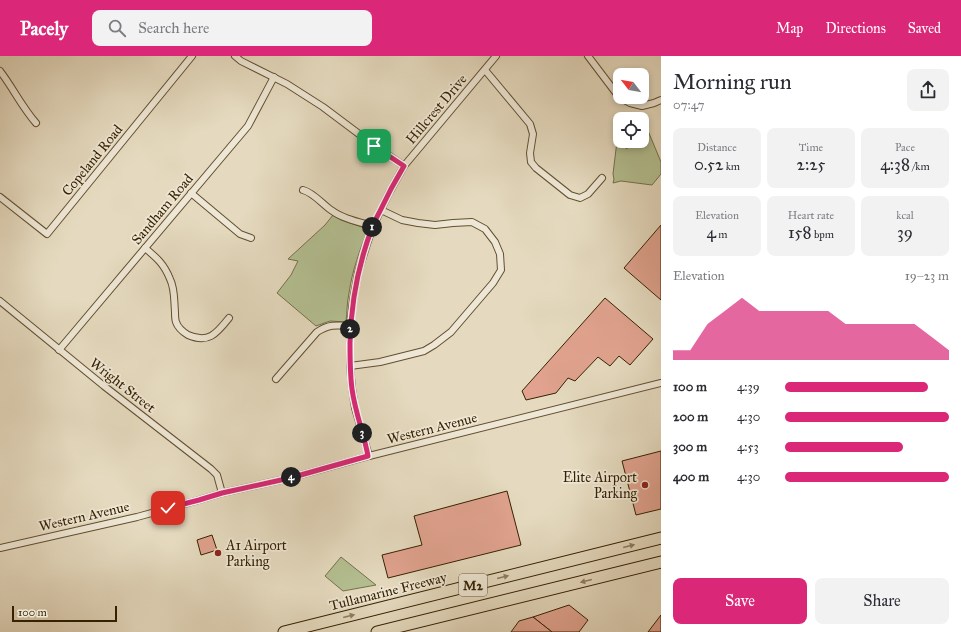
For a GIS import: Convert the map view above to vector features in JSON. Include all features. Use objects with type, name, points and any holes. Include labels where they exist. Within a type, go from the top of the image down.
[{"type":"highway","name":"Tullamarine Freeway","points":[[284,632],[661,538]]},
{"type":"highway","name":"M2","points":[[377,632],[661,562]]},
{"type":"highway","points":[[401,632],[451,614]]},
{"type":"street","name":"Copeland Road","points":[[0,196],[47,234],[192,56]]},
{"type":"street","points":[[235,56],[241,61],[287,84],[323,107],[374,146],[404,166]]},
{"type":"street","name":"Hillcrest Drive","points":[[368,456],[355,408],[352,388],[350,366],[350,326],[358,273],[373,226],[388,193],[404,166],[496,56]]},
{"type":"street","points":[[588,56],[619,97],[630,103],[642,106],[661,100]]},
{"type":"street","points":[[485,70],[530,124],[533,134],[530,153],[531,162],[536,168],[570,195],[580,198],[588,194],[602,178]]},
{"type":"street","points":[[0,71],[36,123]]},
{"type":"street","name":"Sandham Road","points":[[59,350],[248,126],[274,77]]},
{"type":"street","points":[[303,190],[343,217],[373,226]]},
{"type":"street","points":[[191,193],[240,234],[251,238]]},
{"type":"street","points":[[350,366],[388,360],[424,351],[434,345],[451,332],[493,283],[501,270],[500,254],[495,242],[485,229],[472,222],[434,225],[418,224],[402,220],[380,210]]},
{"type":"street","points":[[145,248],[159,259],[171,280],[174,289],[175,321],[184,332],[195,338],[207,338],[218,332],[229,318]]},
{"type":"street","name":"Wright Street","points":[[0,301],[59,350],[211,469],[216,475],[222,493]]},
{"type":"street","points":[[276,379],[317,332],[324,327],[333,325],[350,326]]},
{"type":"street","name":"Western Avenue","points":[[0,548],[137,517],[222,493],[290,478],[368,456],[661,383]]},
{"type":"green space","points":[[649,133],[661,162],[661,174],[652,185],[621,181],[613,183],[616,148],[649,148]]},
{"type":"green space","points":[[333,215],[341,220],[368,229],[352,277],[346,322],[330,321],[316,326],[277,293],[291,275],[298,261],[288,259],[325,225]]},
{"type":"green space","points":[[341,557],[376,585],[343,591],[325,576]]},
{"type":"building","points":[[661,225],[661,300],[624,268]]},
{"type":"building","points":[[605,298],[653,339],[630,365],[619,356],[610,366],[598,357],[575,381],[568,378],[556,393],[526,400],[522,391]]},
{"type":"building","name":"Elite Airport Parking","points":[[661,451],[661,509],[636,515],[622,461]]},
{"type":"building","points":[[507,491],[521,545],[388,578],[382,555],[422,545],[414,516]]},
{"type":"building","points":[[212,535],[217,550],[201,555],[197,540]]},
{"type":"building","points":[[569,605],[588,620],[579,632],[552,632],[533,617]]},
{"type":"building","points":[[661,615],[661,632],[648,632]]},
{"type":"building","points":[[533,617],[552,632],[511,632],[519,621]]},
{"type":"place","name":"Elite Airport Parking","points":[[645,485]]},
{"type":"place","name":"A1 Airport Parking","points":[[218,553]]},
{"type":"route","points":[[168,508],[222,493],[290,478],[368,456],[367,447],[355,408],[352,388],[350,366],[350,326],[353,300],[358,273],[373,226],[388,193],[404,166],[374,146]]}]
